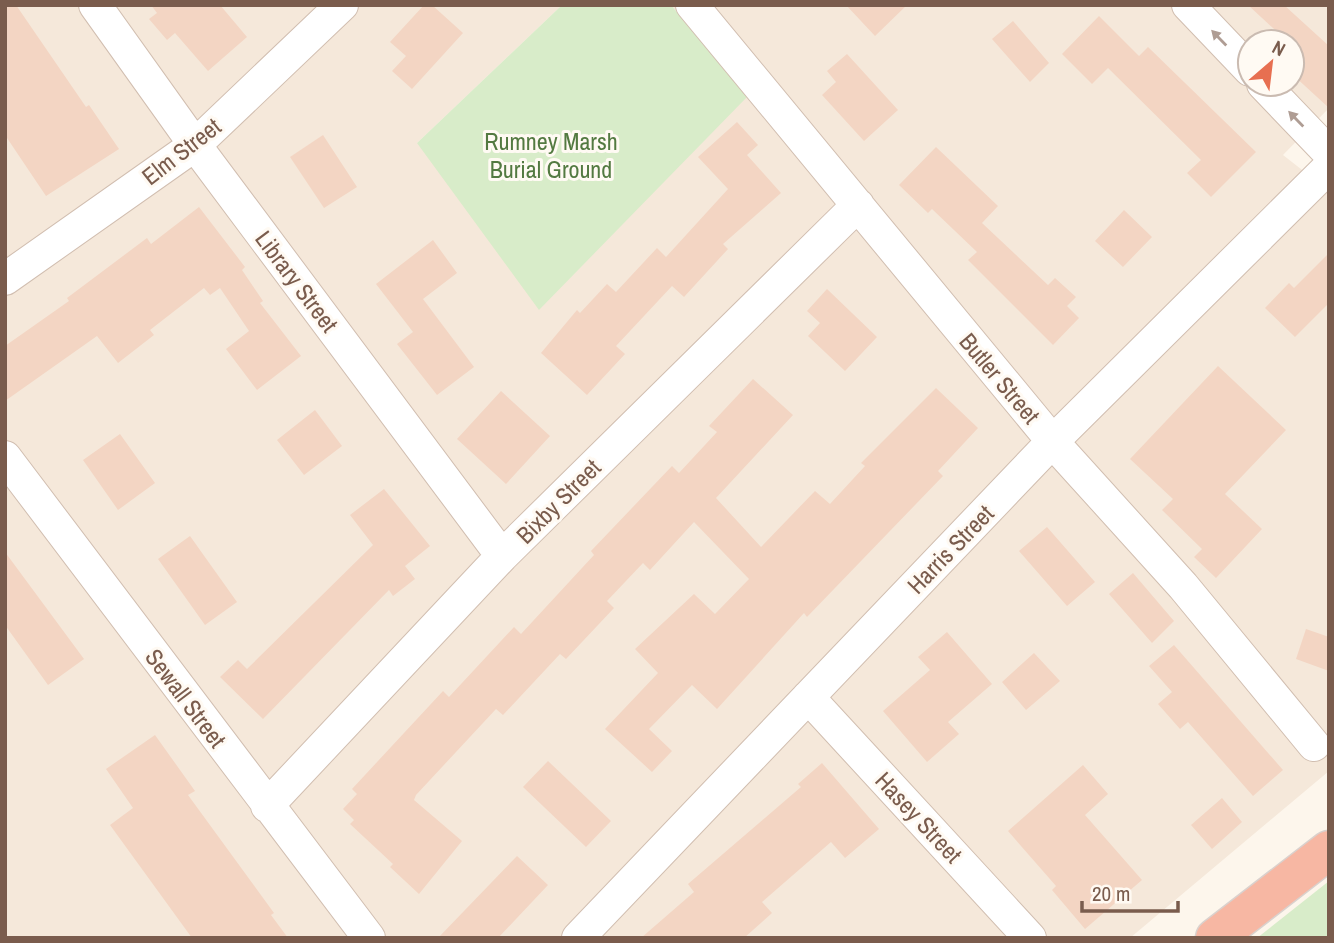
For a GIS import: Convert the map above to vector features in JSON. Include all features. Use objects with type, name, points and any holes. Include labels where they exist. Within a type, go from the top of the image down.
[{"type":"highway","points":[[1215,938],[1329,850]]},
{"type":"street","name":"Library Street","points":[[95,5],[195,145],[502,555]]},
{"type":"street","name":"Elm Street","points":[[5,279],[195,145],[342,5]]},
{"type":"street","name":"Butler Street","points":[[692,5],[1053,442],[1183,586],[1314,745]]},
{"type":"street","points":[[1188,5],[1236,55]]},
{"type":"street","points":[[1276,98],[1329,153]]},
{"type":"street","name":"Harris Street","points":[[582,936],[1053,442],[1329,167]]},
{"type":"street","name":"Bixby Street","points":[[267,806],[502,555],[858,205]]},
{"type":"street","name":"Sewall Street","points":[[5,457],[369,938]]},
{"type":"street","name":"Hasey Street","points":[[808,697],[1030,938]]},
{"type":"shaded area","points":[[5,5],[562,5],[417,143],[748,97],[671,5],[1329,5],[1329,108],[1283,155],[1329,191],[1329,771],[1130,938],[5,938]]},
{"type":"green space","name":"Rumney Marsh Burial Ground","points":[[562,5],[671,5],[748,96],[539,310],[417,143]]},
{"type":"green space","points":[[1329,881],[1329,938],[1257,938]]},
{"type":"building","points":[[5,5],[16,5],[86,107],[89,105],[119,149],[46,196],[5,135]]},
{"type":"building","points":[[151,5],[220,5],[247,37],[208,71],[175,33],[167,40],[149,19],[157,13]]},
{"type":"building","points":[[424,5],[432,5],[463,33],[412,89],[392,71],[406,56],[390,42]]},
{"type":"building","points":[[846,5],[907,5],[875,36]]},
{"type":"building","points":[[1248,5],[1284,5],[1329,46],[1329,108],[1306,87],[1306,28],[1273,28]]},
{"type":"building","points":[[1099,16],[1139,56],[1148,47],[1256,152],[1211,197],[1187,173],[1201,160],[1108,68],[1092,84],[1062,54]]},
{"type":"building","points":[[1013,21],[1049,63],[1030,82],[992,39]]},
{"type":"building","points":[[847,54],[898,110],[864,141],[822,95],[836,82],[827,71]]},
{"type":"building","points":[[737,122],[758,145],[747,155],[781,193],[723,244],[728,249],[684,297],[672,286],[616,346],[625,354],[587,395],[541,353],[577,310],[580,313],[607,284],[616,292],[657,248],[666,257],[728,189],[698,157]]},
{"type":"building","points":[[323,135],[357,187],[324,208],[290,157]]},
{"type":"building","points":[[936,147],[998,206],[982,223],[1048,285],[1055,278],[1076,297],[1067,306],[1079,318],[1053,345],[968,260],[977,252],[932,209],[928,213],[899,185]]},
{"type":"building","points":[[199,207],[245,267],[242,270],[263,301],[260,303],[301,356],[257,390],[226,349],[249,331],[220,288],[210,295],[204,288],[150,330],[154,335],[118,363],[97,336],[5,401],[5,346],[69,301],[67,298],[147,238],[151,244]]},
{"type":"building","points":[[1124,210],[1152,237],[1123,267],[1095,241]]},
{"type":"building","points":[[433,240],[457,273],[423,299],[474,367],[437,395],[397,344],[413,332],[376,284]]},
{"type":"building","points":[[1329,253],[1329,303],[1295,337],[1265,308],[1289,283],[1294,288]]},
{"type":"building","points":[[827,289],[877,337],[845,371],[808,336],[820,323],[807,311]]},
{"type":"building","points":[[1218,366],[1286,430],[1225,494],[1262,529],[1216,578],[1194,557],[1202,549],[1162,510],[1173,499],[1130,459]]},
{"type":"building","points":[[753,379],[793,415],[716,498],[761,547],[815,491],[830,504],[865,466],[861,463],[936,388],[978,428],[938,471],[943,476],[807,617],[804,613],[717,709],[692,685],[649,729],[672,751],[652,772],[605,729],[658,673],[635,649],[694,594],[715,614],[749,579],[694,522],[650,570],[643,563],[607,601],[614,608],[566,659],[560,654],[503,715],[496,709],[416,795],[414,800],[462,841],[419,894],[390,867],[393,864],[350,824],[354,820],[343,809],[357,794],[352,789],[443,691],[449,697],[514,627],[521,634],[594,555],[591,551],[672,466],[679,473],[717,432],[709,426]]},
{"type":"building","points":[[501,391],[550,436],[506,484],[457,439]]},
{"type":"building","points":[[315,410],[342,446],[304,475],[277,440]]},
{"type":"building","points":[[120,434],[155,483],[118,510],[83,460]]},
{"type":"building","points":[[384,489],[430,546],[405,566],[415,579],[393,596],[389,590],[263,719],[220,677],[238,660],[247,669],[373,545],[350,515]]},
{"type":"building","points":[[1047,527],[1095,582],[1067,606],[1019,551]]},
{"type":"building","points":[[190,536],[237,602],[205,625],[158,559]]},
{"type":"building","points":[[5,552],[84,659],[48,685],[5,625]]},
{"type":"building","points":[[1133,573],[1174,621],[1152,643],[1109,594]]},
{"type":"building","points":[[1306,629],[1329,637],[1329,671],[1296,659]]},
{"type":"building","points":[[947,632],[992,684],[948,722],[959,734],[927,762],[883,711],[930,670],[918,657]]},
{"type":"building","points":[[1174,645],[1283,770],[1253,796],[1188,722],[1180,729],[1158,704],[1172,692],[1149,666]]},
{"type":"building","points":[[1034,653],[1060,681],[1026,710],[1002,682]]},
{"type":"building","points":[[155,735],[195,791],[188,795],[274,913],[271,915],[288,938],[192,938],[110,825],[133,808],[106,769]]},
{"type":"building","points":[[548,761],[611,821],[586,847],[523,787]]},
{"type":"building","points":[[822,763],[879,829],[845,858],[831,842],[762,902],[772,913],[744,938],[641,938],[694,892],[688,884],[801,787],[798,784]]},
{"type":"building","points":[[1083,765],[1108,794],[1085,815],[1142,880],[1085,929],[1052,890],[1056,886],[1008,831]]},
{"type":"building","points":[[1222,798],[1242,822],[1212,849],[1191,825]]},
{"type":"building","points":[[517,856],[548,885],[498,938],[438,938]]}]
